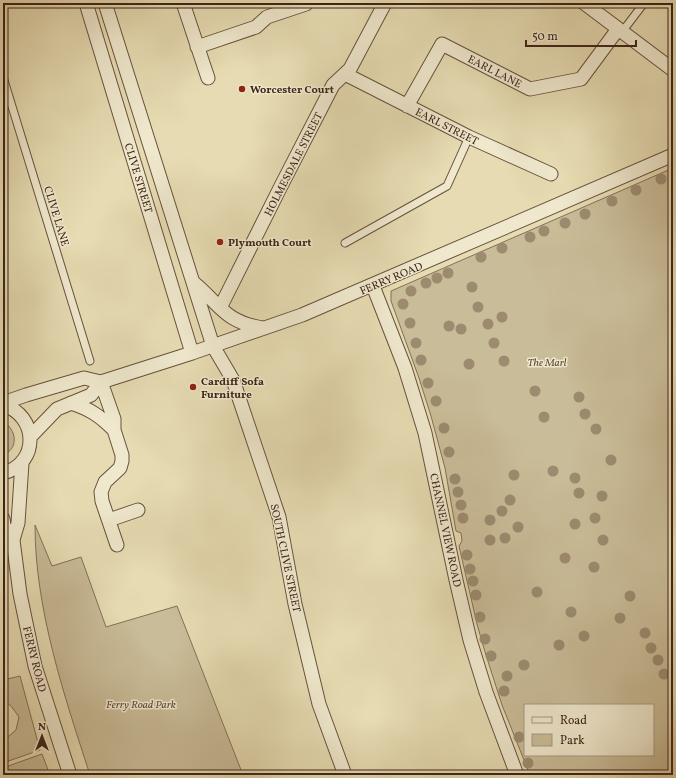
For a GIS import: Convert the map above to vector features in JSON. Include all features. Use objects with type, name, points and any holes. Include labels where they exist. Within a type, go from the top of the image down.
[{"type":"street","name":"CLIVE STREET","points":[[86,3],[192,353]]},
{"type":"street","name":"CLIVE STREET","points":[[105,3],[212,346]]},
{"type":"street","points":[[183,3],[208,78]]},
{"type":"street","name":"HOLMESDALE STREET","points":[[220,308],[334,85],[350,69],[385,3]]},
{"type":"street","points":[[584,3],[673,70]]},
{"type":"street","points":[[198,47],[256,27],[268,17],[306,4]]},
{"type":"street","name":"EARL LANE","points":[[407,106],[442,44],[530,89],[581,79],[620,31]]},
{"type":"street","name":"EARL STREET","points":[[345,74],[468,137],[551,174]]},
{"type":"street","name":"FERRY ROAD","points":[[3,404],[26,395],[84,378],[101,382],[192,353],[302,315],[373,286],[673,155]]},
{"type":"street","points":[[193,282],[236,321],[265,328]]},
{"type":"street","name":"CHANNEL VIEW ROAD","points":[[373,286],[402,361],[425,432],[470,640],[494,715],[517,775]]},
{"type":"street","name":"SOUTH CLIVE STREET","points":[[212,346],[233,380],[279,517],[295,604],[319,704],[345,775]]},
{"type":"street","name":"FERRY ROAD","points":[[30,436],[57,409],[91,395],[101,382]]},
{"type":"street","points":[[101,382],[114,419],[114,430],[122,455],[122,461],[117,472],[105,482],[101,492],[102,501],[117,545]]},
{"type":"street","points":[[71,403],[102,417],[114,430]]},
{"type":"street","name":"FERRY ROAD","points":[[3,404],[11,407],[21,414],[28,425],[30,436],[30,444],[27,455],[22,463],[18,523],[13,540],[20,594],[35,666],[70,775]]},
{"type":"street","points":[[3,473],[22,463]]},
{"type":"street","points":[[109,520],[138,510]]},
{"type":"street","name":"FERRY ROAD","points":[[3,519],[4,526],[13,540]]},
{"type":"lane","points":[[620,31],[644,3]]},
{"type":"lane","name":"CLIVE LANE","points":[[3,77],[90,361]]},
{"type":"lane","points":[[345,243],[447,186],[468,137]]},
{"type":"green space","name":"The Marl","points":[[673,168],[673,775],[530,775],[502,705],[485,652],[459,546],[462,541],[461,533],[456,531],[445,468],[419,378],[391,301],[391,291]]},
{"type":"green space","points":[[3,422],[11,429],[14,444],[8,452],[3,455]]},
{"type":"green space","name":"Ferry Road Park","points":[[35,525],[52,566],[81,557],[106,627],[177,606],[243,775],[90,775],[70,714],[53,652],[40,588],[36,557]]},
{"type":"green space","points":[[20,676],[40,750],[3,763],[3,741],[16,730],[19,717],[11,706],[3,700],[3,680]]},
{"type":"green space","points":[[42,754],[50,775],[7,775],[3,772],[3,769],[11,765]]},
{"type":"place","name":"Worcester Court","points":[[242,89]]},
{"type":"place","name":"Plymouth Court","points":[[220,242]]},
{"type":"place","name":"Cardiff Sofa Furniture","points":[[193,387]]}]
